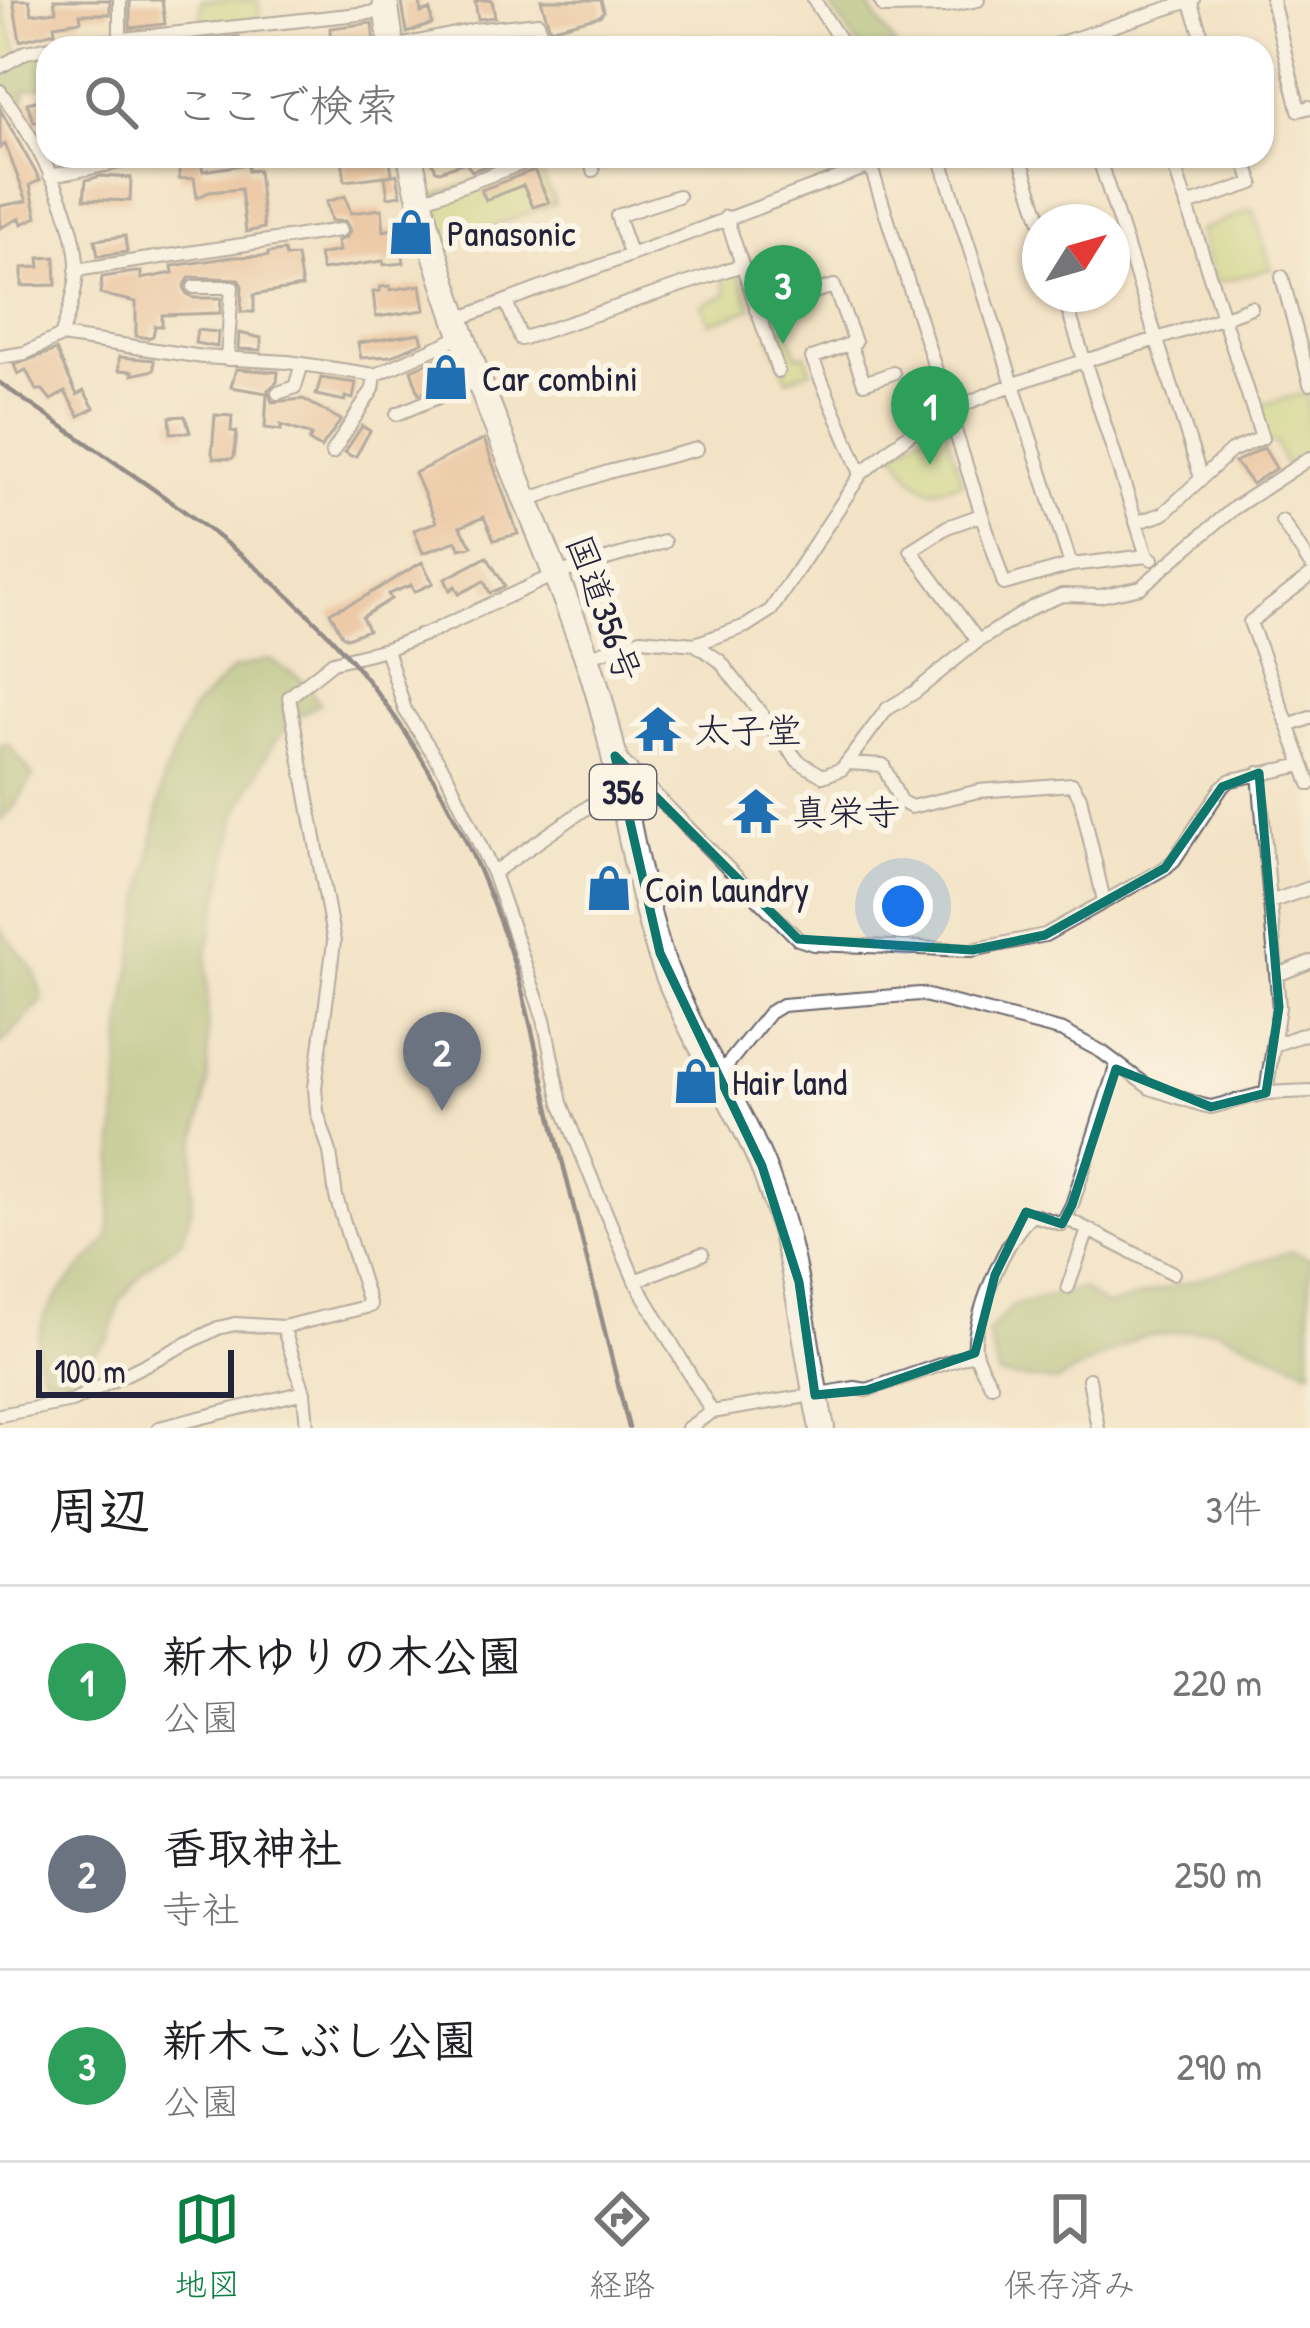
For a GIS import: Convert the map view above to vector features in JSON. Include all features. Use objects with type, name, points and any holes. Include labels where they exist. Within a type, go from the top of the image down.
[{"type":"highway","points":[[386,5],[390,36]]},
{"type":"highway","name":"国道356号","points":[[412,168],[461,327],[587,657],[660,953],[763,1166],[790,1245],[822,1428]]},
{"type":"street","points":[[120,0],[120,36]]},
{"type":"street","points":[[814,0],[837,36]]},
{"type":"street","points":[[880,0],[884,7],[978,0]]},
{"type":"street","points":[[1077,36],[1156,6],[1192,0],[1202,36]]},
{"type":"street","points":[[1272,0],[1299,110],[1310,107]]},
{"type":"street","points":[[143,36],[386,5]]},
{"type":"street","points":[[446,36],[538,23],[541,36]]},
{"type":"street","points":[[0,67],[36,51]]},
{"type":"street","points":[[0,91],[6,109],[36,155]]},
{"type":"street","points":[[45,168],[69,224],[76,271],[61,336]]},
{"type":"street","points":[[50,176],[90,168]]},
{"type":"street","points":[[419,201],[509,168]]},
{"type":"street","points":[[842,168],[844,173]]},
{"type":"street","points":[[0,357],[25,353],[61,336],[375,375],[506,301],[858,168]]},
{"type":"street","points":[[871,168],[1004,584],[1071,565],[1147,556],[1165,566]]},
{"type":"street","points":[[944,168],[1071,565]]},
{"type":"street","points":[[1024,168],[1035,204]]},
{"type":"street","points":[[1102,168],[1201,478]]},
{"type":"street","points":[[1137,522],[1163,514],[1231,451],[1262,438],[1175,168]]},
{"type":"street","points":[[1187,206],[1253,183],[1248,168]]},
{"type":"street","points":[[630,254],[617,216],[678,196]]},
{"type":"street","points":[[726,217],[778,371]]},
{"type":"street","points":[[76,271],[340,230]]},
{"type":"street","points":[[506,301],[521,339],[742,265]]},
{"type":"street","points":[[1282,277],[1310,385]]},
{"type":"street","points":[[756,310],[834,286],[855,342],[812,358],[861,474]]},
{"type":"street","points":[[194,287],[232,287],[227,359]]},
{"type":"street","points":[[587,657],[641,639],[695,644],[746,626],[771,610],[861,474],[922,425],[1014,386],[1251,307]]},
{"type":"street","points":[[1068,312],[1147,556]]},
{"type":"street","points":[[850,344],[864,383],[893,373]]},
{"type":"street","points":[[278,393],[295,387],[302,364]]},
{"type":"street","points":[[332,453],[373,388],[375,375]]},
{"type":"street","points":[[397,414],[481,380]]},
{"type":"street","points":[[527,500],[698,448]]},
{"type":"street","points":[[695,644],[719,661],[811,772],[823,776],[847,763],[887,709],[978,641],[1062,595],[1125,593],[1141,586],[1234,508],[1310,458]]},
{"type":"street","points":[[978,641],[911,550],[947,527],[981,515]]},
{"type":"street","points":[[1282,521],[1310,564]]},
{"type":"street","points":[[0,1415],[72,1401],[218,1328],[235,1324],[283,1327],[370,1306],[336,1197],[330,1152],[317,1112],[315,1088],[334,941],[289,697],[333,662],[386,650],[556,574],[664,542]]},
{"type":"street","points":[[1308,582],[1250,622],[1310,784]]},
{"type":"street","points":[[386,650],[405,710],[447,776],[493,873],[544,1019],[562,1103],[634,1281],[712,1412]]},
{"type":"street","points":[[1289,726],[1310,718]]},
{"type":"street","points":[[615,756],[798,939],[813,944],[972,950],[1045,935],[1165,868],[1222,787],[1237,776],[1303,765]]},
{"type":"street","points":[[847,763],[883,765],[899,802],[911,807],[979,791],[1072,784],[1080,797],[1104,901]]},
{"type":"street","points":[[1259,773],[1279,1006],[1266,1093]]},
{"type":"street","points":[[493,873],[621,784]]},
{"type":"street","points":[[1270,902],[1310,888]]},
{"type":"street","points":[[1276,974],[1310,962]]},
{"type":"street","points":[[719,1076],[769,1013],[782,1005],[920,994],[1063,1031],[1150,1088],[1211,1107],[1266,1093],[1310,1091]]},
{"type":"street","points":[[1274,1045],[1310,1032]]},
{"type":"street","points":[[991,1385],[975,1353],[976,1327],[995,1275],[1017,1231],[1033,1215],[1062,1224],[1118,1064]]},
{"type":"street","points":[[1065,1218],[1173,1274]]},
{"type":"street","points":[[1068,1287],[1088,1230]]},
{"type":"street","points":[[634,1281],[703,1254]]},
{"type":"street","points":[[283,1327],[304,1392],[307,1428]]},
{"type":"street","points":[[688,1428],[712,1412],[855,1388],[867,1390],[975,1353]]},
{"type":"street","points":[[1089,1379],[1098,1428]]},
{"type":"street","points":[[159,1428],[304,1392]]},
{"type":"highlighted area","points":[[615,756],[798,939],[972,950],[1045,935],[1165,868],[1222,787],[1259,773],[1279,1007],[1266,1093],[1211,1107],[1116,1069],[1072,1205],[1062,1224],[1026,1212],[995,1275],[975,1353],[867,1390],[815,1395],[799,1282],[762,1166],[660,953]]},
{"type":"green space","points":[[0,0],[19,55],[0,67]]},
{"type":"green space","points":[[201,0],[258,0],[261,24],[202,30]]},
{"type":"green space","points":[[826,0],[864,0],[889,36],[852,36]]},
{"type":"green space","points":[[36,53],[36,88],[24,91],[25,99],[11,108],[0,91],[0,67]]},
{"type":"green space","points":[[510,168],[539,168],[555,203],[435,249],[420,201]]},
{"type":"green space","points":[[1253,209],[1271,269],[1215,283],[1199,231]]},
{"type":"green space","points":[[738,269],[751,309],[710,323],[702,305],[727,294],[722,275]]},
{"type":"green space","points":[[786,327],[797,355],[806,354],[811,370],[787,380],[770,334]]},
{"type":"green space","points":[[1307,393],[1310,453],[1284,465],[1276,442],[1265,443],[1256,406]]},
{"type":"green space","points":[[943,419],[962,482],[931,491],[912,477],[895,452]]},
{"type":"green space","points":[[269,659],[302,680],[320,703],[297,717],[273,743],[237,814],[207,955],[208,1082],[183,1239],[145,1268],[120,1301],[109,1339],[66,1379],[44,1376],[35,1353],[44,1316],[109,1238],[123,1016],[164,776],[191,711],[233,669]]},
{"type":"green space","points":[[8,744],[33,776],[0,822],[0,745]]},
{"type":"green space","points":[[0,929],[34,970],[43,1000],[0,1045]]},
{"type":"green space","points":[[1292,1251],[1310,1259],[1310,1370],[1213,1328],[1140,1337],[1056,1382],[999,1376],[988,1332],[1014,1305],[1081,1288],[1107,1306]]},
{"type":"building","points":[[13,0],[29,0],[32,14],[56,11],[54,0],[110,0],[110,14],[80,14],[81,21],[54,25],[55,32],[20,41]]},
{"type":"building","points":[[130,0],[162,0],[165,24],[130,28]]},
{"type":"building","points":[[420,0],[421,13],[430,10],[432,24],[407,33],[402,3]]},
{"type":"building","points":[[492,0],[495,17],[478,19],[475,2]]},
{"type":"building","points":[[541,0],[601,0],[604,11],[550,29]]},
{"type":"building","points":[[372,23],[373,36],[330,36],[330,28]]},
{"type":"building","points":[[36,101],[36,122],[34,122],[27,103]]},
{"type":"building","points":[[0,109],[40,180],[30,185],[37,217],[22,224],[20,218],[0,228],[0,206],[27,201],[5,144],[0,148]]},
{"type":"building","points":[[179,168],[258,170],[264,228],[246,232],[241,189],[197,198],[194,178],[179,179]]},
{"type":"building","points":[[343,168],[391,168],[392,175],[345,181]]},
{"type":"building","points":[[534,170],[549,202],[533,207],[523,185],[486,200],[481,190]]},
{"type":"building","points":[[397,174],[401,195],[388,197],[385,177]]},
{"type":"building","points":[[131,178],[130,201],[84,199],[86,180]]},
{"type":"building","points":[[345,196],[351,213],[382,209],[384,231],[410,225],[414,239],[401,242],[404,263],[384,265],[383,261],[322,270],[319,255],[339,251],[337,241],[350,230],[345,221],[331,221],[326,202]]},
{"type":"building","points":[[125,236],[127,252],[98,256],[95,240]]},
{"type":"building","points":[[284,251],[286,257],[297,256],[302,287],[254,295],[254,312],[241,312],[238,279],[190,277],[184,286],[186,293],[194,298],[221,298],[220,313],[162,315],[162,326],[155,326],[148,338],[136,336],[136,302],[100,294],[102,277],[141,272],[141,279],[173,273],[172,266]]},
{"type":"building","points":[[55,257],[56,285],[22,286],[22,268],[40,267],[39,258]]},
{"type":"building","points":[[421,285],[425,310],[376,317],[373,292],[380,287]]},
{"type":"building","points":[[197,330],[218,332],[217,347],[195,343]]},
{"type":"building","points":[[239,333],[261,338],[261,350],[238,349]]},
{"type":"building","points":[[420,333],[423,342],[391,356],[361,358],[358,343]]},
{"type":"building","points":[[56,350],[77,395],[84,391],[94,408],[79,416],[65,392],[51,400],[43,390],[36,390],[26,370],[18,374],[14,365]]},
{"type":"building","points":[[443,356],[453,379],[419,394],[411,370]]},
{"type":"building","points":[[119,357],[154,360],[154,370],[132,375],[133,371],[119,370]]},
{"type":"building","points":[[236,369],[278,372],[277,382],[268,390],[272,402],[303,399],[341,420],[321,448],[309,441],[312,435],[281,425],[281,430],[265,428],[267,393],[231,387]]},
{"type":"building","points":[[321,378],[356,383],[353,399],[316,395]]},
{"type":"building","points":[[215,415],[232,416],[231,431],[237,432],[231,459],[214,458],[212,453]]},
{"type":"building","points":[[185,416],[190,432],[171,433],[170,417]]},
{"type":"building","points":[[362,426],[370,431],[356,456],[351,456],[345,452]]},
{"type":"building","points":[[484,439],[518,534],[494,540],[484,517],[460,527],[472,546],[460,549],[456,541],[423,553],[414,530],[436,522],[415,473]]},
{"type":"building","points":[[1264,448],[1276,468],[1252,484],[1235,462]]},
{"type":"building","points":[[487,557],[505,586],[490,593],[484,581],[459,594],[455,586],[450,590],[445,579]]},
{"type":"building","points":[[422,562],[433,583],[414,592],[411,585],[388,594],[391,599],[362,617],[368,630],[347,638],[342,635],[330,612]]},
{"type":"railway","points":[[0,383],[168,499],[288,595],[356,666],[411,741],[457,822],[517,973],[629,1428]]},
{"type":"place","name":"Panasonic","points":[[411,232]]},
{"type":"place","name":"新木こぶし公園","points":[[783,344]]},
{"type":"place","name":"Car combini","points":[[446,377]]},
{"type":"place","name":"新木ゆりの木公園","points":[[930,465]]},
{"type":"place","name":"太子堂","points":[[658,729]]},
{"type":"place","name":"真栄寺","points":[[756,811]]},
{"type":"place","name":"Coin laundry","points":[[609,888]]},
{"type":"place","name":"Hair land","points":[[696,1081]]},
{"type":"place","name":"香取神社","points":[[442,1111]]}]
